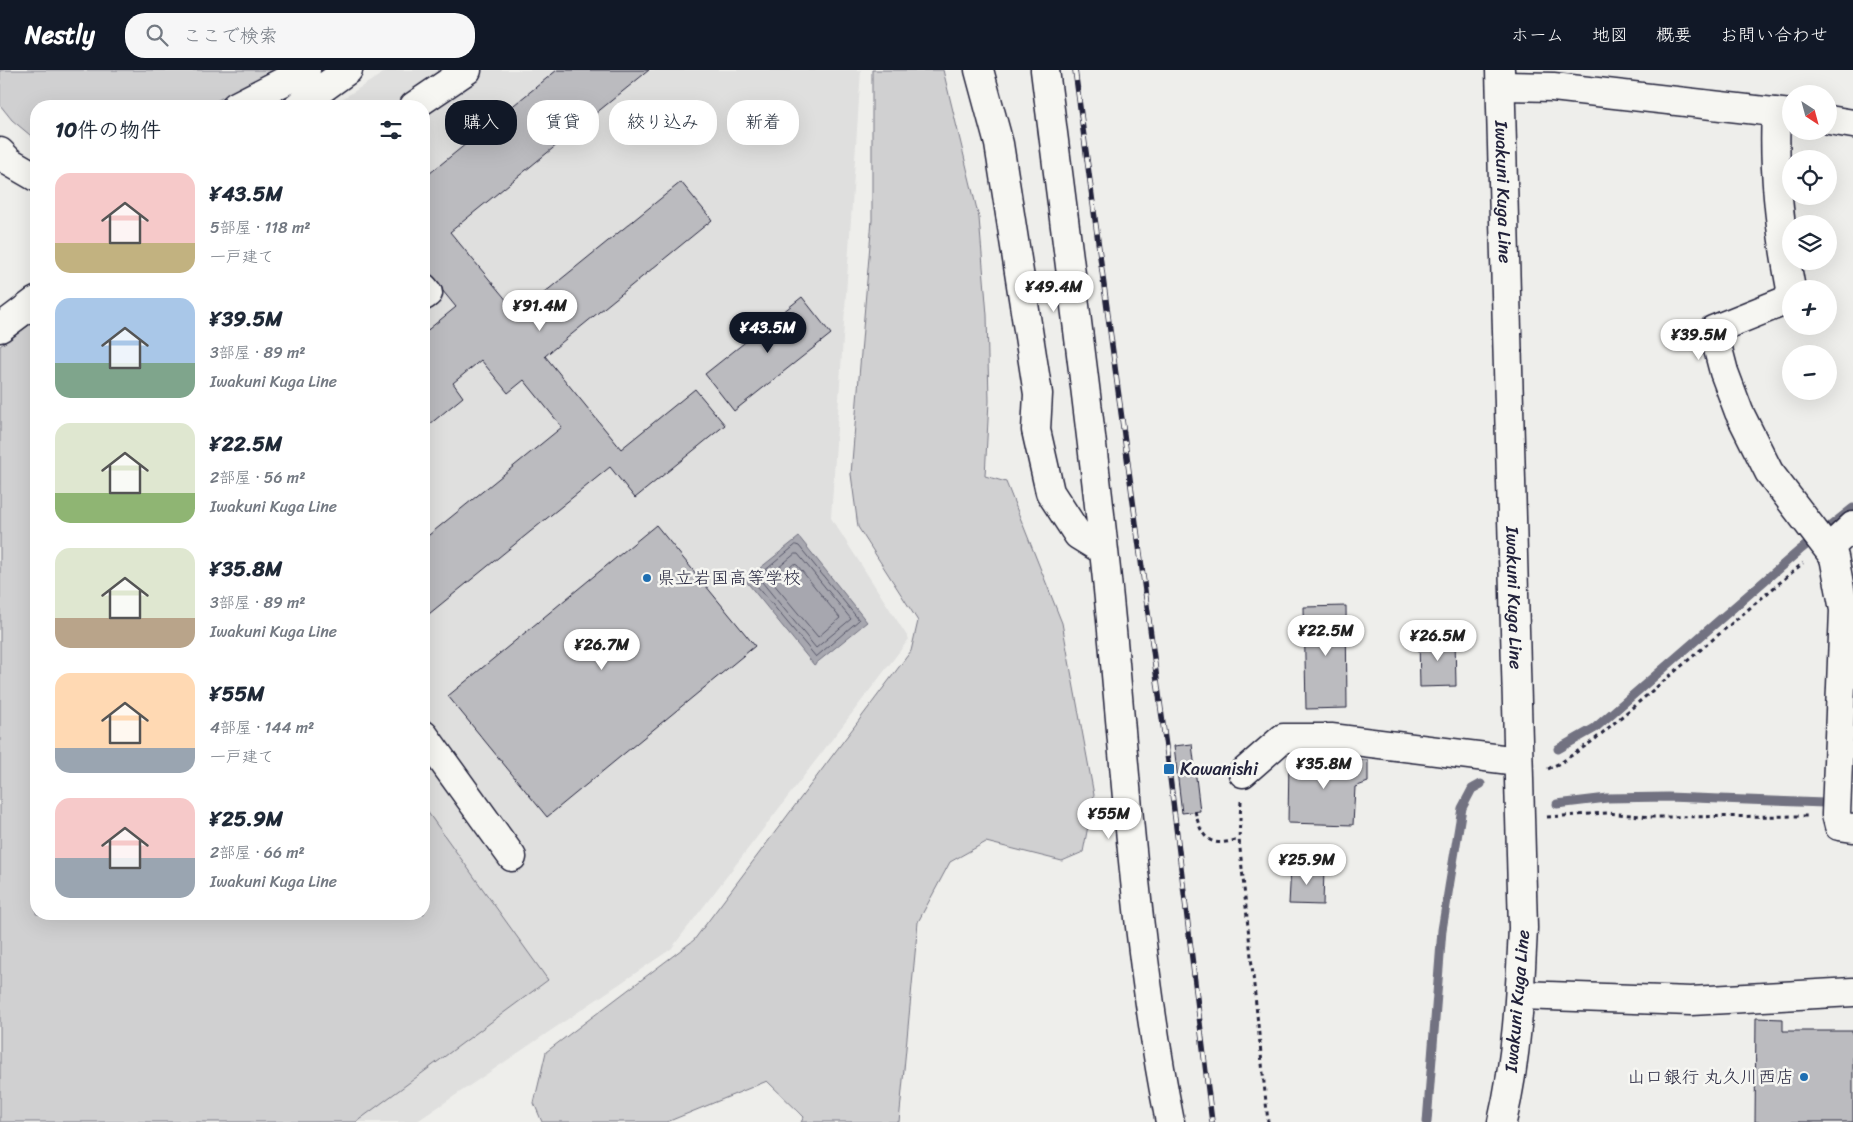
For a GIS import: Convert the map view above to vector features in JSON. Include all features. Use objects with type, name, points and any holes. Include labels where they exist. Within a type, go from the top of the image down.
[{"type":"street","points":[[273,100],[310,94],[348,70]]},
{"type":"street","points":[[423,100],[467,70]]},
{"type":"street","points":[[979,70],[999,144],[1038,394],[1036,430],[1050,492],[1078,535],[1104,551]]},
{"type":"street","points":[[1045,70],[1104,551],[1136,904],[1158,1064],[1170,1122]]},
{"type":"street","points":[[1501,78],[1553,87],[1782,113]]},
{"type":"street","name":"Iwakuni Kuga Line","points":[[1501,78],[1523,928],[1520,995],[1509,1092],[1502,1122]]},
{"type":"street","points":[[1782,116],[1774,136],[1783,245],[1789,280]]},
{"type":"street","points":[[1838,122],[1853,124]]},
{"type":"street","points":[[0,152],[10,162],[30,174]]},
{"type":"street","points":[[1782,302],[1712,330],[1724,372],[1739,412],[1769,472],[1834,557],[1844,610],[1845,821]]},
{"type":"street","points":[[0,328],[30,306]]},
{"type":"street","points":[[1822,541],[1853,526]]},
{"type":"street","points":[[1243,773],[1283,738],[1332,738],[1518,761]]},
{"type":"street","points":[[430,743],[512,857]]},
{"type":"street","points":[[1520,995],[1691,1001],[1853,992]]},
{"type":"path","points":[[1545,770],[1562,762],[1594,740],[1809,558],[1822,541]]},
{"type":"path","points":[[1243,773],[1239,839],[1268,1122]]},
{"type":"path","points":[[1195,811],[1200,831],[1206,838],[1222,844],[1239,839]]},
{"type":"path","points":[[1545,817],[1607,813],[1652,817],[1845,821]]},
{"type":"shaded area","points":[[0,70],[273,70],[218,100],[30,100],[30,135],[12,120],[0,105]]},
{"type":"shaded area","name":"県立岩国高等学校","points":[[388,70],[861,70],[831,518],[909,639],[671,949],[416,1122],[0,1122],[0,348],[30,820],[30,920],[430,920],[430,100],[340,100]]},
{"type":"shaded area","points":[[872,70],[943,70],[979,218],[987,315],[989,401],[985,476],[1006,482],[1062,623],[1094,795],[1083,852],[1062,861],[986,842],[950,862],[918,922],[899,1122],[801,1122],[804,1117],[767,1081],[667,1122],[542,1122],[534,1103],[546,1052],[694,940],[911,651],[918,621],[858,527],[851,474],[872,220]]},
{"type":"shaded area","points":[[30,324],[30,920],[430,920],[430,815],[548,980],[356,1122],[0,1122],[0,346]]},
{"type":"water","points":[[799,537],[867,622],[814,665],[745,580]]},
{"type":"building","points":[[557,70],[649,70],[612,100],[609,100],[609,103],[599,111],[599,100],[527,100],[527,145],[557,145],[450,232],[518,314],[681,182],[712,220],[545,356],[621,449],[695,389],[725,425],[635,498],[610,467],[430,613],[430,534],[562,427],[524,380],[508,393],[481,360],[453,383],[463,397],[430,424],[430,328],[456,307],[430,275],[430,173],[465,145],[517,145],[517,102]]},
{"type":"building","points":[[802,297],[831,334],[734,411],[705,374]]},
{"type":"building","points":[[656,525],[755,646],[547,817],[448,696]]},
{"type":"building","points":[[1346,606],[1347,708],[1306,709],[1304,607]]},
{"type":"building","points":[[1455,638],[1456,686],[1420,687],[1419,639]]},
{"type":"building","points":[[1192,744],[1200,811],[1182,813],[1174,746]]},
{"type":"building","points":[[1289,758],[1368,760],[1368,782],[1355,787],[1353,825],[1288,823]]},
{"type":"building","points":[[1291,867],[1324,868],[1323,905],[1289,904]]},
{"type":"building","name":"山口銀行 丸久川西店","points":[[1756,1018],[1783,1019],[1783,1031],[1853,1031],[1853,1122],[1755,1122]]},
{"type":"waterway","points":[[1558,749],[1595,728],[1800,550],[1853,508]]},
{"type":"waterway","points":[[1427,1122],[1442,930],[1462,808],[1472,789],[1481,784]]},
{"type":"waterway","points":[[1557,804],[1607,798],[1668,797],[1824,803]]},
{"type":"railway","points":[[1075,70],[1169,769],[1212,1122]]},
{"type":"place","name":"県立岩国高等学校","points":[[647,578]]},
{"type":"place","name":"Kawanishi","points":[[1169,769]]},
{"type":"place","name":"山口銀行 丸久川西店","points":[[1804,1077]]}]
